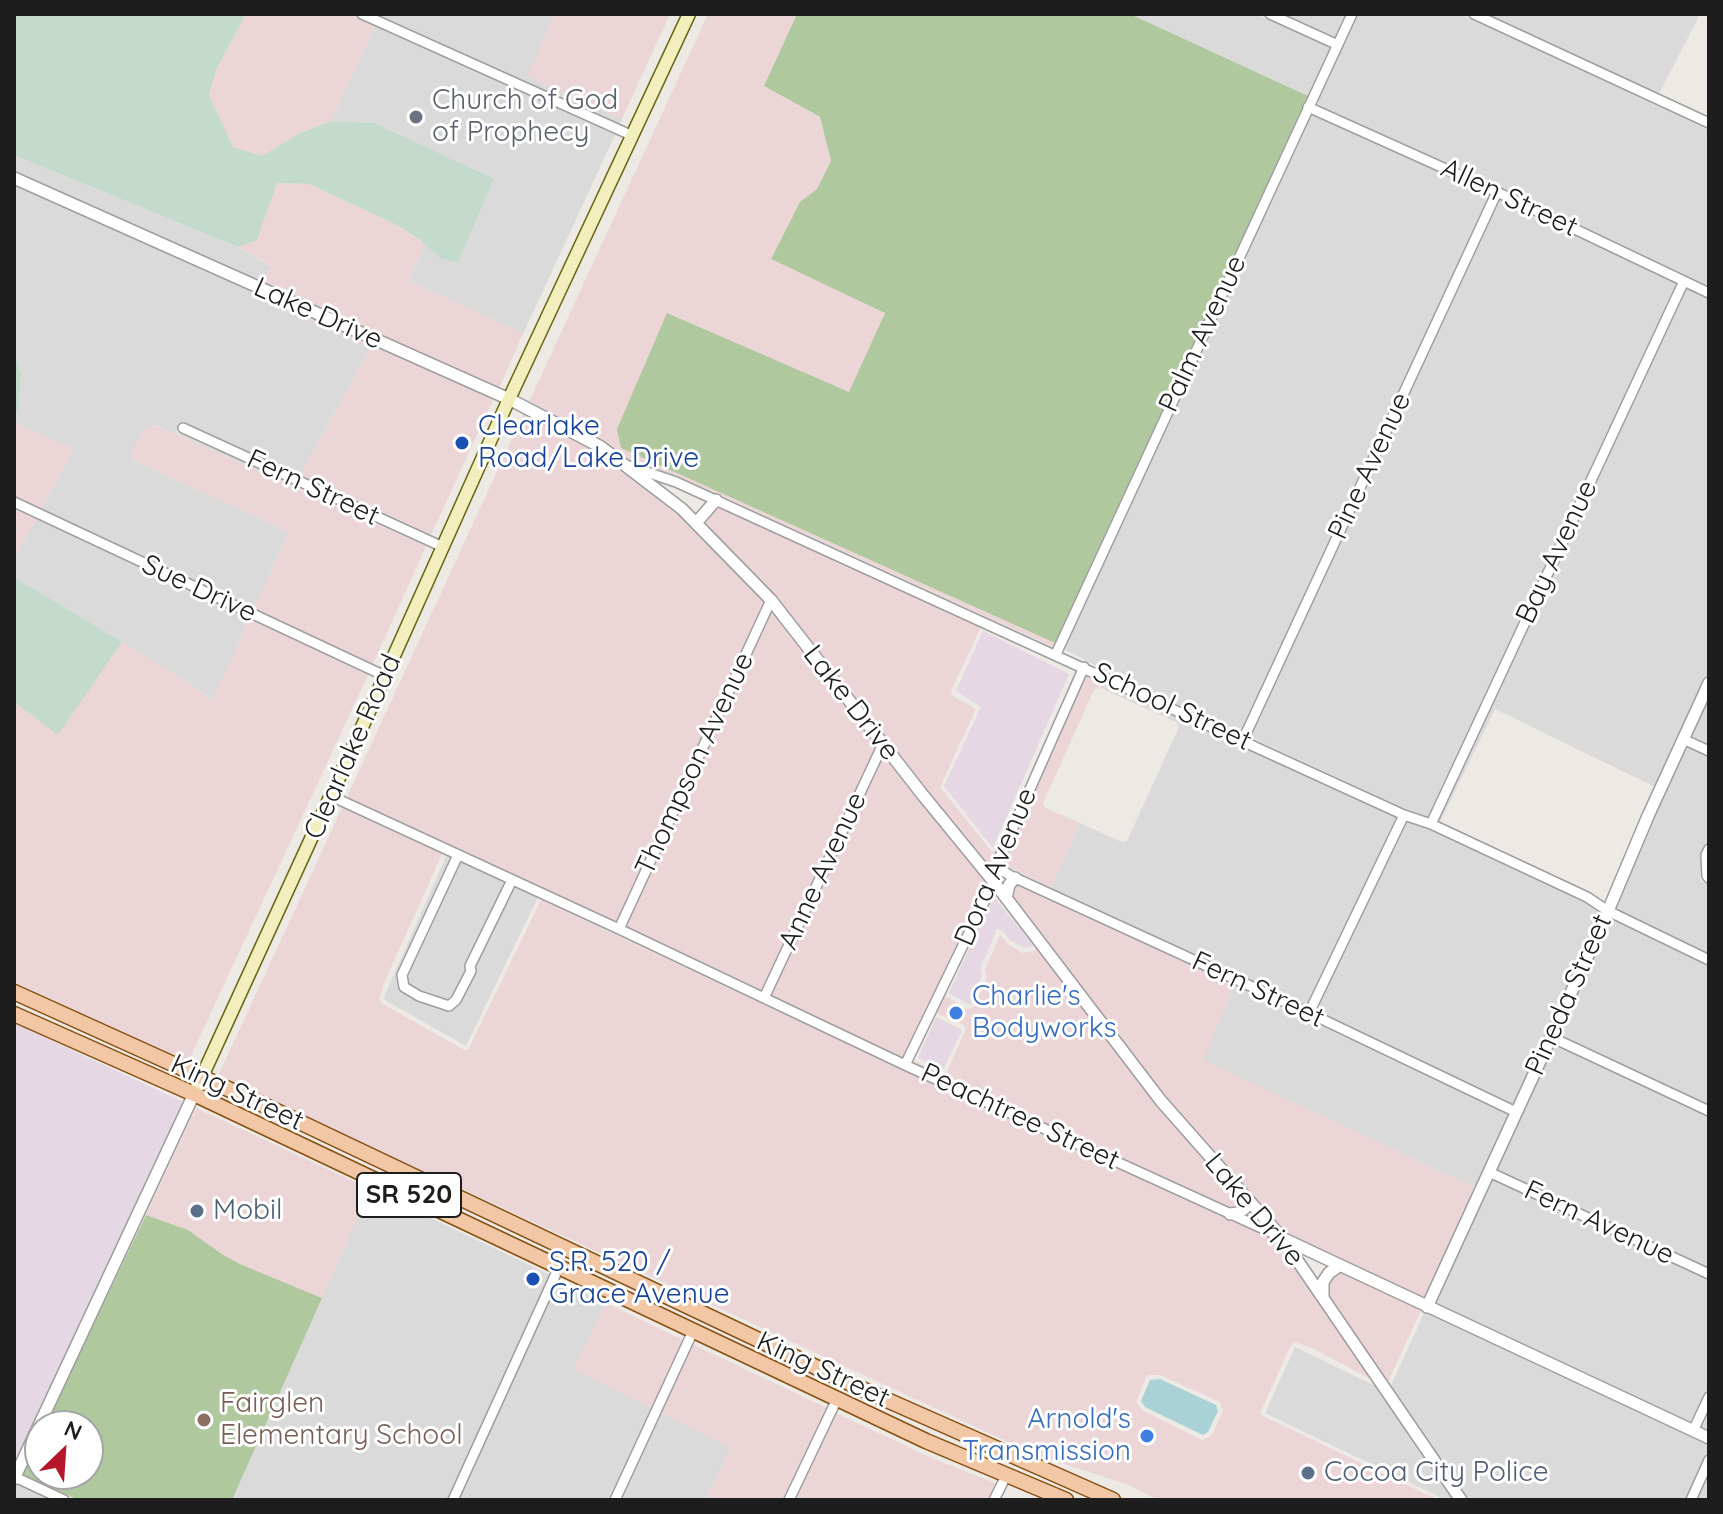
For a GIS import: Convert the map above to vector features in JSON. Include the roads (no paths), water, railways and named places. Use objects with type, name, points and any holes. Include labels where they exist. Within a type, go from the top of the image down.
[{"type":"main road","name":"Clearlake Road","points":[[194,1094],[509,399],[689,14]]},
{"type":"main road","name":"King Street","points":[[14,992],[202,1076],[860,1388],[1113,1500]]},
{"type":"main road","name":"King Street","points":[[14,1014],[194,1094],[837,1399],[1066,1500]]},
{"type":"main road","points":[[530,1253],[543,1249],[682,1314],[701,1312]]},
{"type":"main road","points":[[694,1329],[704,1324],[854,1392],[860,1388]]},
{"type":"main road","points":[[1006,1476],[1024,1472],[1081,1493],[1093,1492]]},
{"type":"street","points":[[362,14],[633,136]]},
{"type":"street","points":[[1270,14],[1338,45]]},
{"type":"street","name":"Palm Avenue","points":[[1056,654],[1352,14]]},
{"type":"street","points":[[1474,14],[1709,123]]},
{"type":"street","name":"Allen Street","points":[[1308,107],[1497,192],[1709,293]]},
{"type":"street","name":"Lake Drive","points":[[14,178],[509,399],[584,437],[629,466],[682,509],[771,600],[994,882],[1161,1101],[1282,1238],[1461,1500]]},
{"type":"street","name":"Pine Avenue","points":[[1243,740],[1497,192]]},
{"type":"street","name":"Bay Avenue","points":[[1431,824],[1684,281]]},
{"type":"street","name":"Fern Street","points":[[183,428],[443,547]]},
{"type":"street","name":"School Street","points":[[629,466],[676,482],[1404,815],[1431,824],[1587,897],[1608,911],[1709,960]]},
{"type":"street","points":[[696,523],[716,500]]},
{"type":"street","name":"Sue Drive","points":[[14,502],[385,676]]},
{"type":"street","name":"Thompson Avenue","points":[[619,929],[771,600]]},
{"type":"street","name":"Dora Avenue","points":[[905,1065],[1000,869],[999,859],[1084,667]]},
{"type":"street","name":"Pineda Street","points":[[1427,1307],[1709,683]]},
{"type":"street","points":[[1683,739],[1709,751]]},
{"type":"street","name":"Anne Avenue","points":[[764,998],[883,744]]},
{"type":"street","name":"Peachtree Street","points":[[331,796],[1709,1438]]},
{"type":"street","points":[[1309,1013],[1404,815]]},
{"type":"street","points":[[1708,877],[1706,855],[1709,849]]},
{"type":"street","points":[[458,855],[402,975],[404,987],[419,996],[449,1006],[456,1000],[512,880]]},
{"type":"street","name":"Fern Street","points":[[1000,869],[1516,1112]]},
{"type":"street","points":[[1006,898],[1009,885],[1015,878]]},
{"type":"street","points":[[1551,1037],[1709,1111]]},
{"type":"street","name":"Clearlake Road","points":[[14,1478],[194,1094]]},
{"type":"street","name":"Fern Avenue","points":[[1489,1172],[1709,1274]]},
{"type":"street","points":[[1230,1214],[1244,1209],[1248,1204],[1245,1196]]},
{"type":"street","points":[[1323,1298],[1323,1282],[1340,1265]]},
{"type":"street","points":[[453,1500],[559,1267]]},
{"type":"street","points":[[615,1500],[694,1329]]},
{"type":"street","points":[[1693,1431],[1709,1397]]},
{"type":"street","points":[[789,1500],[837,1399]]},
{"type":"street","points":[[1691,1500],[1709,1460]]},
{"type":"street","points":[[994,1500],[1006,1476]]},
{"type":"street","points":[[14,1478],[64,1500]]},
{"type":"water","points":[[1160,1379],[1216,1405],[1218,1411],[1208,1432],[1203,1435],[1145,1407],[1141,1401],[1150,1380]]},
{"type":"place","name":"Church of God of Prophecy","points":[[416,117]]},
{"type":"place","name":"Clearlake Road/Lake Drive","points":[[462,443]]},
{"type":"place","name":"Charlie's Bodyworks","points":[[956,1013]]},
{"type":"place","name":"Mobil","points":[[197,1211]]},
{"type":"place","name":"S.R. 520 / Grace Avenue","points":[[533,1279]]},
{"type":"place","name":"Fairglen Elementary School","points":[[204,1420]]},
{"type":"place","name":"Arnold's Transmission","points":[[1147,1436]]},
{"type":"place","name":"Cocoa City Police","points":[[1308,1473]]}]
